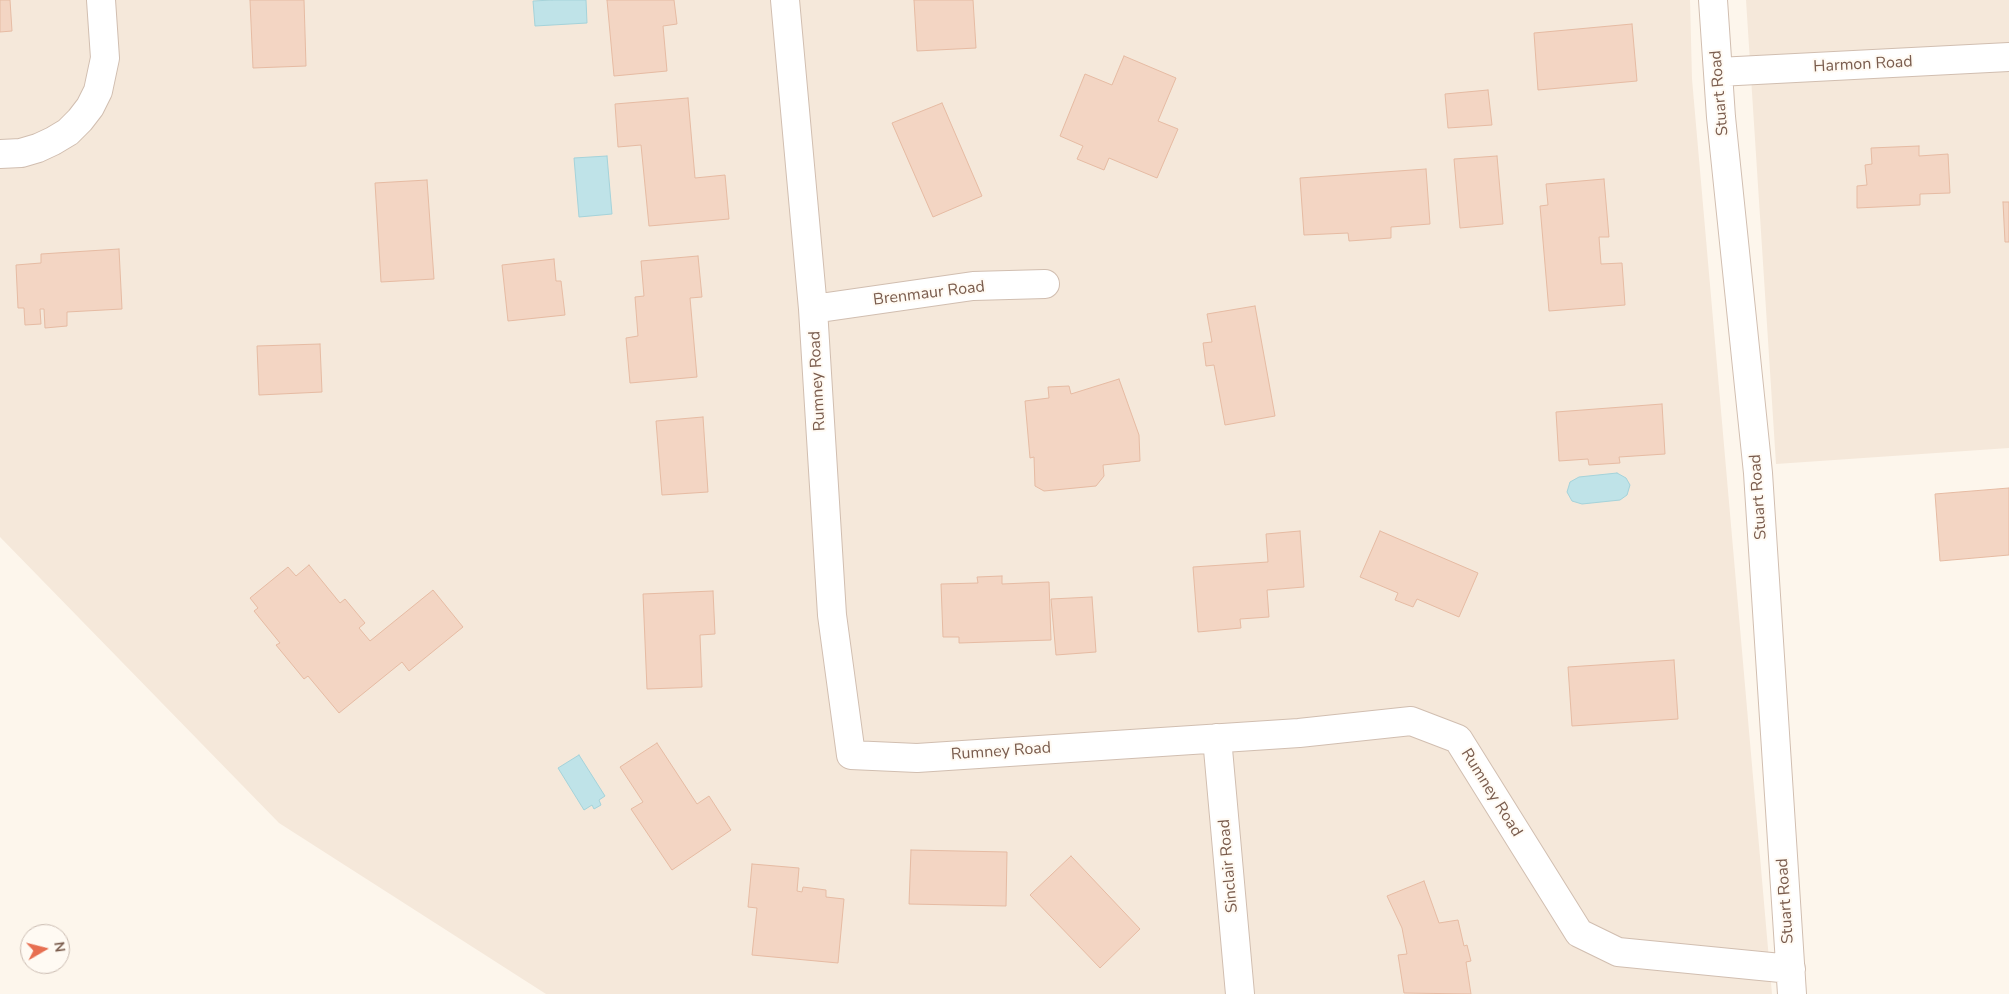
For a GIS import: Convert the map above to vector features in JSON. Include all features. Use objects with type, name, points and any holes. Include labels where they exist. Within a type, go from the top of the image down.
[{"type":"street","points":[[0,154],[21,153],[53,141],[68,132],[90,107],[98,91],[105,58],[101,0]]},
{"type":"street","name":"Rumney Road","points":[[785,0],[813,309],[832,616],[852,755],[917,758],[1299,733],[1411,721],[1458,739],[1579,933],[1618,952],[1791,981]]},
{"type":"street","name":"Stuart Road","points":[[1713,0],[1718,72],[1758,473],[1791,981]]},
{"type":"street","name":"Harmon Road","points":[[1718,72],[2009,57]]},
{"type":"street","name":"Brenmaur Road","points":[[813,309],[973,286],[1045,284]]},
{"type":"street","name":"Sinclair Road","points":[[1217,738],[1240,994]]},
{"type":"shaded area","points":[[0,0],[1690,0],[1692,79],[1772,994],[546,994],[279,823],[0,537]]},
{"type":"shaded area","points":[[1746,0],[2009,0],[2009,448],[1776,464]]},
{"type":"water","points":[[586,0],[587,23],[535,26],[533,1]]},
{"type":"water","points":[[607,156],[612,214],[579,217],[574,158]]},
{"type":"water","points":[[1617,473],[1626,478],[1630,485],[1627,495],[1620,500],[1582,504],[1572,501],[1567,492],[1570,482],[1579,477]]},
{"type":"water","points":[[579,755],[605,796],[599,800],[601,805],[594,809],[592,805],[584,810],[558,768]]},
{"type":"building","points":[[0,0],[10,0],[12,31],[0,32]]},
{"type":"building","points":[[250,0],[304,0],[306,66],[253,68]]},
{"type":"building","points":[[607,0],[674,0],[677,24],[663,26],[667,71],[614,76]]},
{"type":"building","points":[[914,0],[973,0],[976,48],[917,51]]},
{"type":"building","points":[[1632,24],[1637,81],[1538,90],[1534,33]]},
{"type":"building","points":[[1124,56],[1176,78],[1158,121],[1178,129],[1157,178],[1109,158],[1104,170],[1077,159],[1083,146],[1060,136],[1085,74],[1112,85]]},
{"type":"building","points":[[1488,90],[1492,125],[1448,128],[1445,94]]},
{"type":"building","points":[[688,98],[695,178],[725,175],[729,219],[649,226],[641,145],[618,147],[615,104]]},
{"type":"building","points":[[942,103],[982,196],[933,217],[892,123]]},
{"type":"building","points":[[1919,146],[1919,156],[1948,154],[1950,193],[1920,194],[1920,205],[1857,208],[1857,186],[1867,185],[1865,165],[1872,164],[1871,148]]},
{"type":"building","points":[[1497,156],[1503,224],[1460,228],[1454,159]]},
{"type":"building","points":[[1426,169],[1430,224],[1391,227],[1391,238],[1349,241],[1348,233],[1304,235],[1300,178]]},
{"type":"building","points":[[1604,179],[1609,237],[1599,237],[1601,264],[1622,263],[1625,305],[1549,311],[1540,206],[1548,205],[1546,184]]},
{"type":"building","points":[[427,180],[434,279],[381,282],[375,183]]},
{"type":"building","points":[[2003,202],[2009,202],[2009,242],[2005,242]]},
{"type":"building","points":[[119,249],[122,309],[67,312],[67,326],[45,328],[44,309],[40,309],[41,324],[25,325],[24,308],[18,308],[16,265],[41,263],[41,254]]},
{"type":"building","points":[[698,256],[702,297],[690,298],[697,377],[630,383],[626,338],[638,336],[635,297],[644,296],[641,261]]},
{"type":"building","points":[[554,259],[556,281],[561,281],[565,315],[508,321],[502,265]]},
{"type":"building","points":[[1255,306],[1275,416],[1225,425],[1214,365],[1206,366],[1203,343],[1212,342],[1207,314]]},
{"type":"building","points":[[320,344],[322,392],[259,395],[257,346]]},
{"type":"building","points":[[1119,379],[1139,435],[1140,461],[1103,465],[1104,476],[1096,486],[1044,491],[1035,486],[1034,457],[1030,458],[1025,401],[1049,398],[1048,387],[1069,386],[1071,394]]},
{"type":"building","points":[[1662,404],[1665,454],[1619,457],[1620,463],[1589,465],[1588,459],[1559,461],[1556,412]]},
{"type":"building","points":[[703,417],[708,492],[662,495],[656,421]]},
{"type":"building","points":[[2009,488],[2009,555],[1940,561],[1935,494]]},
{"type":"building","points":[[1300,531],[1304,587],[1267,590],[1269,617],[1240,619],[1241,628],[1198,632],[1193,567],[1268,562],[1266,534]]},
{"type":"building","points":[[1380,531],[1478,573],[1459,617],[1417,599],[1413,607],[1395,600],[1398,593],[1360,577]]},
{"type":"building","points":[[309,565],[340,603],[345,599],[365,623],[359,628],[370,641],[433,590],[463,627],[409,671],[402,662],[339,713],[308,676],[304,679],[276,645],[280,643],[254,611],[258,608],[250,598],[288,567],[296,576]]},
{"type":"building","points":[[1002,576],[1002,584],[1049,582],[1051,640],[959,643],[959,637],[943,637],[941,584],[978,583],[977,577]]},
{"type":"building","points":[[713,591],[715,634],[700,635],[702,687],[647,689],[643,594]]},
{"type":"building","points":[[1092,597],[1096,652],[1056,655],[1051,599]]},
{"type":"building","points":[[1674,660],[1678,719],[1572,726],[1568,667]]},
{"type":"building","points":[[657,743],[697,804],[709,796],[731,830],[672,870],[631,809],[643,802],[620,767]]},
{"type":"building","points":[[911,850],[1007,852],[1006,906],[909,904]]},
{"type":"building","points":[[1071,856],[1140,929],[1100,968],[1030,895]]},
{"type":"building","points":[[752,864],[799,868],[797,891],[802,892],[803,887],[826,890],[826,897],[844,899],[838,963],[752,955],[757,908],[748,907]]},
{"type":"building","points":[[1424,881],[1439,923],[1458,920],[1464,946],[1467,945],[1471,961],[1466,962],[1471,994],[1404,993],[1398,955],[1407,954],[1402,928],[1387,896]]}]
